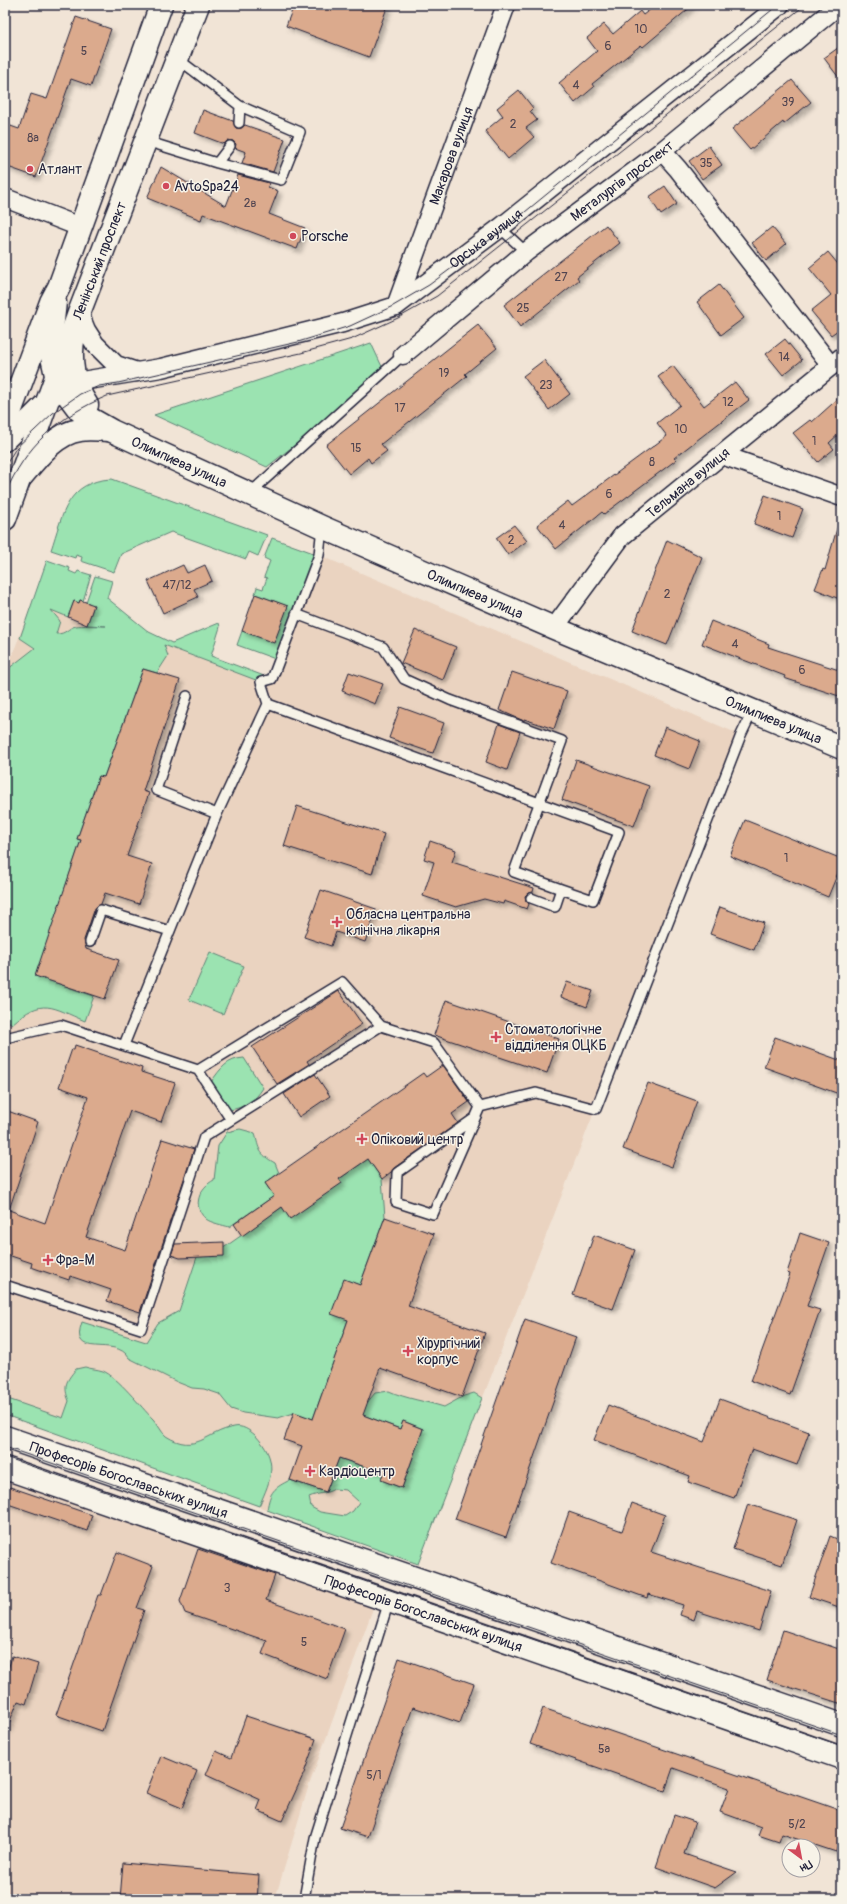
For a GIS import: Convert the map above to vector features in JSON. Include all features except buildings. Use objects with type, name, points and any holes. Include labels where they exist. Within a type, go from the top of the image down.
[{"type":"main road","name":"Ленінський проспект","points":[[5,426],[51,302],[59,287],[161,5]]},
{"type":"main road","name":"Ленінський проспект","points":[[5,519],[61,387],[79,313],[198,5]]},
{"type":"main road","points":[[59,287],[50,348],[61,387],[80,394],[94,414],[112,430]]},
{"type":"main road","points":[[22,476],[38,457],[54,442],[66,435],[79,430],[112,430]]},
{"type":"main road","name":"Олимпиева улица","points":[[112,430],[322,527],[554,628],[752,712],[842,748]]},
{"type":"main road","name":"Професорів Богославських вулиця","points":[[5,1436],[842,1725]]},
{"type":"main road","name":"Професорів Богославських вулиця","points":[[5,1468],[842,1758]]},
{"type":"street","name":"Макарова вулиця","points":[[396,306],[506,5]]},
{"type":"street","name":"Орська вулиця","points":[[61,387],[140,372],[343,323],[396,306],[500,228],[780,5]]},
{"type":"street","name":"Металургів проспект","points":[[404,355],[526,252],[662,151],[839,5]]},
{"type":"street","points":[[662,151],[837,361]]},
{"type":"street","points":[[5,198],[58,220],[80,227]]},
{"type":"street","points":[[79,313],[86,330],[95,344],[116,365],[140,372]]},
{"type":"street","name":"Тельмана вулиця","points":[[554,628],[622,536],[837,361]]},
{"type":"street","points":[[5,442],[61,387]]},
{"type":"street","points":[[722,455],[842,498]]},
{"type":"lane","points":[[146,141],[217,163],[281,180],[300,132],[240,106],[178,59]]},
{"type":"lane","points":[[239,123],[240,106]]},
{"type":"lane","points":[[217,163],[230,146]]},
{"type":"lane","points":[[500,228],[526,252]]},
{"type":"lane","points":[[250,493],[404,355]]},
{"type":"lane","points":[[124,1045],[217,814],[268,704],[261,682],[272,679],[319,555],[322,527]]},
{"type":"lane","points":[[268,704],[540,803],[619,832],[593,900],[514,872],[540,803],[562,741],[450,700],[404,679],[383,647],[296,614]]},
{"type":"lane","points":[[187,696],[156,790],[217,814]]},
{"type":"lane","points":[[480,1107],[536,1093],[596,1109],[741,735],[752,712]]},
{"type":"lane","points":[[531,898],[555,907],[561,889]]},
{"type":"lane","points":[[90,942],[102,910],[170,931]]},
{"type":"lane","points":[[198,1070],[342,982],[381,1026],[434,1044],[480,1107]]},
{"type":"lane","points":[[5,1038],[61,1025],[198,1070],[231,1120]]},
{"type":"lane","points":[[5,1285],[141,1329],[204,1137],[381,1026]]},
{"type":"lane","points":[[475,1118],[397,1173],[396,1202],[433,1214],[480,1107]]},
{"type":"lane","points":[[304,1899],[315,1838],[389,1601]]},
{"type":"shaded area","name":"Обласна центральна клінічна лікарня","points":[[319,555],[741,735],[418,1564],[5,1415],[5,674],[33,601],[87,625],[111,625],[272,679]]},
{"type":"shaded area","points":[[5,1477],[375,1603],[308,1788],[275,1899],[5,1899]]},
{"type":"green space","points":[[371,343],[385,373],[267,467],[154,415]]},
{"type":"green space","points":[[112,479],[267,535],[258,556],[249,552],[246,559],[171,532],[121,554],[114,572],[81,561],[82,557],[76,555],[75,558],[51,550],[64,512],[76,493],[85,486],[97,481]]},
{"type":"green space","points":[[272,538],[319,555],[278,660],[237,645],[242,631],[287,606],[255,594],[257,587],[263,589],[267,578],[264,577],[270,561],[264,558]]},
{"type":"green space","points":[[47,560],[70,568],[69,571],[76,574],[78,571],[91,575],[83,601],[80,600],[79,603],[74,601],[68,617],[51,610],[60,621],[56,634],[65,632],[76,626],[106,626],[87,625],[93,608],[88,606],[89,603],[86,602],[95,576],[112,581],[107,598],[149,632],[172,643],[219,623],[220,627],[211,656],[272,679],[261,682],[164,645],[168,656],[157,673],[143,669],[104,777],[99,776],[77,839],[81,840],[36,976],[94,996],[85,1021],[55,1009],[40,1007],[32,1010],[12,1024],[5,1019],[5,678],[8,669],[35,648],[20,638]]},
{"type":"green space","points":[[210,952],[244,966],[223,1014],[189,1000]]},
{"type":"green space","points":[[244,1058],[263,1088],[249,1103],[240,1108],[229,1110],[211,1082],[218,1072],[229,1062]]},
{"type":"green space","points":[[240,1129],[255,1133],[260,1151],[275,1163],[279,1173],[265,1183],[274,1196],[229,1227],[206,1219],[201,1214],[198,1203],[201,1192],[214,1180],[218,1146],[227,1132]]},
{"type":"green space","points":[[368,1159],[382,1179],[385,1217],[360,1285],[344,1280],[348,1320],[313,1419],[294,1413],[278,1418],[243,1413],[231,1409],[219,1394],[204,1389],[192,1388],[177,1382],[129,1358],[123,1351],[114,1348],[87,1345],[82,1341],[79,1334],[82,1322],[146,1342],[158,1323],[179,1311],[197,1257],[212,1256],[282,1207],[290,1218],[341,1183],[339,1179]]},
{"type":"green space","points":[[85,1367],[109,1374],[155,1421],[166,1436],[176,1441],[193,1443],[224,1430],[237,1427],[245,1428],[253,1433],[263,1444],[268,1453],[271,1469],[270,1478],[259,1506],[5,1415],[5,1398],[63,1418],[69,1401],[66,1391],[66,1384],[76,1369]]},
{"type":"green space","points":[[389,1391],[444,1407],[464,1396],[474,1393],[482,1398],[418,1564],[267,1510],[271,1494],[280,1485],[290,1480],[326,1492],[339,1458],[383,1473],[381,1480],[402,1488],[423,1429],[403,1421],[400,1429],[368,1417],[348,1426],[375,1393]],"holes":[[[334,1489],[346,1490],[359,1502],[353,1511],[345,1516],[320,1512],[311,1507],[309,1497]]]},
{"type":"tram line","points":[[5,466],[16,448],[53,413],[80,394],[99,386],[298,342],[350,326],[393,306],[429,285],[503,230],[778,5]]},
{"type":"tram line","points":[[5,494],[23,461],[46,434],[73,413],[89,404],[107,396],[301,353],[352,339],[398,318],[437,296],[805,5]]},
{"type":"tram line","points":[[5,1447],[842,1735]]},
{"type":"tram line","points":[[5,1457],[842,1746]]},
{"type":"place","name":"Атлант","points":[[30,169]]},
{"type":"place","name":"AvtoSpa24","points":[[166,186]]},
{"type":"place","name":"Porsche","points":[[293,236]]},
{"type":"place","name":"Обласна центральна клінічна лікарня","points":[[337,922]]},
{"type":"place","name":"Стоматологічне відділення ОЦКБ","points":[[496,1037]]},
{"type":"place","name":"Опіковий центр","points":[[362,1139]]},
{"type":"place","name":"Фра-М","points":[[48,1260]]},
{"type":"place","name":"Хірургічний корпус","points":[[408,1351]]},
{"type":"place","name":"Кардіоцентр","points":[[310,1471]]}]
